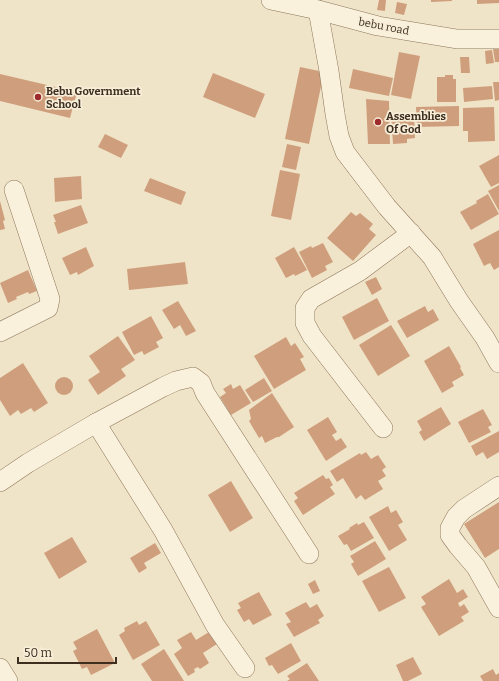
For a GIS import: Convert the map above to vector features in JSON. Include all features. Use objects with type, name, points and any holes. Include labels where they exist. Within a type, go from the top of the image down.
[{"type":"street","name":"bebu road","points":[[271,0],[318,10],[378,26],[456,39],[499,39]]},
{"type":"street","points":[[318,10],[339,136],[345,152],[387,207],[432,257],[459,301],[485,338],[499,363]]},
{"type":"street","points":[[0,332],[48,308],[50,299],[14,190]]},
{"type":"street","points":[[383,428],[312,336],[305,323],[305,308],[311,299],[360,271],[411,233]]},
{"type":"street","points":[[0,482],[40,455],[96,423],[163,387],[176,381],[193,377],[201,383],[309,554]]},
{"type":"street","points":[[96,423],[163,530],[215,625],[245,668]]},
{"type":"street","points":[[499,486],[464,509],[456,517],[450,528],[450,535],[476,567],[499,608]]},
{"type":"street","points":[[0,668],[8,681]]},
{"type":"building","points":[[379,0],[386,0],[385,11],[377,10]]},
{"type":"building","points":[[431,0],[452,0],[452,1],[431,2]]},
{"type":"building","points":[[477,0],[499,0],[499,3],[477,4]]},
{"type":"building","points":[[397,2],[407,4],[404,15],[395,13]]},
{"type":"building","points":[[499,48],[499,62],[495,62],[493,49]]},
{"type":"building","points":[[492,50],[494,63],[486,64],[485,51]]},
{"type":"building","points":[[399,52],[420,56],[411,99],[391,95]]},
{"type":"building","points":[[460,57],[469,57],[470,73],[461,73]]},
{"type":"building","points":[[300,67],[324,72],[309,144],[285,139]]},
{"type":"building","points":[[353,69],[393,78],[389,96],[349,88]]},
{"type":"building","points":[[213,73],[265,94],[255,118],[203,97]]},
{"type":"building","name":"Bebu Government School","points":[[0,74],[77,92],[70,118],[0,101]]},
{"type":"building","points":[[445,75],[453,75],[453,79],[456,79],[456,102],[437,102],[437,77],[445,77]]},
{"type":"building","points":[[493,82],[499,82],[499,100],[495,101]]},
{"type":"building","points":[[492,86],[493,99],[464,102],[463,88]]},
{"type":"building","name":"Assemblies Of God","points":[[366,99],[389,101],[390,144],[368,144]]},
{"type":"building","points":[[459,106],[459,126],[417,127],[416,107]]},
{"type":"building","points":[[494,107],[495,141],[468,142],[468,131],[463,131],[463,108]]},
{"type":"building","points":[[414,113],[415,138],[407,139],[407,143],[393,144],[391,114]]},
{"type":"building","points":[[105,134],[128,145],[121,158],[98,147]]},
{"type":"building","points":[[287,144],[301,147],[296,170],[282,167]]},
{"type":"building","points":[[499,155],[499,183],[491,187],[479,166]]},
{"type":"building","points":[[280,170],[300,174],[291,220],[271,216]]},
{"type":"building","points":[[81,176],[82,199],[55,202],[54,178]]},
{"type":"building","points":[[150,178],[186,192],[181,205],[144,191]]},
{"type":"building","points":[[499,185],[499,211],[488,191]]},
{"type":"building","points":[[488,194],[499,214],[471,230],[460,212],[477,203],[476,201]]},
{"type":"building","points":[[0,201],[5,220],[3,221],[5,229],[0,230]]},
{"type":"building","points":[[81,205],[88,223],[58,234],[53,215]]},
{"type":"building","points":[[351,212],[356,216],[360,213],[373,224],[369,229],[376,235],[353,261],[327,238]]},
{"type":"building","points":[[499,230],[499,267],[494,270],[490,263],[484,266],[473,244]]},
{"type":"building","points":[[323,243],[333,262],[325,266],[327,270],[312,278],[299,252],[311,246],[312,248]]},
{"type":"building","points":[[86,247],[94,266],[78,275],[77,272],[70,275],[62,258]]},
{"type":"building","points":[[294,247],[307,270],[295,276],[294,274],[286,278],[275,258]]},
{"type":"building","points":[[185,262],[188,284],[129,290],[127,269]]},
{"type":"building","points":[[28,270],[37,291],[29,294],[28,292],[16,297],[17,299],[8,303],[0,283]]},
{"type":"building","points":[[376,277],[382,289],[372,295],[365,282]]},
{"type":"building","points":[[377,298],[389,321],[354,340],[342,317]]},
{"type":"building","points":[[178,301],[196,331],[186,336],[180,325],[174,329],[162,310]]},
{"type":"building","points":[[425,306],[428,312],[433,309],[439,320],[407,338],[397,321]]},
{"type":"building","points":[[151,316],[163,338],[156,342],[159,347],[144,355],[142,351],[134,355],[122,332]]},
{"type":"building","points":[[391,325],[410,356],[378,376],[359,345]]},
{"type":"building","points":[[118,336],[135,360],[121,369],[126,376],[98,395],[88,380],[100,372],[89,356]]},
{"type":"building","points":[[286,337],[291,346],[295,343],[304,357],[300,359],[306,370],[274,389],[254,356]]},
{"type":"building","points":[[449,346],[464,375],[452,382],[454,386],[442,393],[424,361]]},
{"type":"building","points":[[23,363],[48,403],[34,412],[31,408],[21,414],[18,410],[10,416],[0,400],[0,378]]},
{"type":"building","points":[[64,377],[70,380],[73,386],[70,392],[64,395],[58,392],[55,386],[58,380]]},
{"type":"building","points":[[264,378],[272,391],[253,402],[245,390]]},
{"type":"building","points":[[231,384],[233,389],[240,385],[251,403],[231,415],[220,397],[226,393],[223,389]]},
{"type":"building","points":[[272,393],[294,427],[279,437],[265,443],[262,436],[259,438],[249,421],[251,419],[249,410]]},
{"type":"building","points":[[441,407],[451,424],[424,441],[419,432],[422,430],[417,421]]},
{"type":"building","points":[[483,409],[492,425],[488,427],[491,432],[469,443],[458,422]]},
{"type":"building","points":[[328,417],[337,432],[332,435],[336,441],[341,438],[347,447],[326,461],[307,430]]},
{"type":"building","points":[[499,431],[499,452],[487,459],[483,452],[476,456],[471,446]]},
{"type":"building","points":[[366,452],[371,459],[378,455],[386,467],[382,470],[386,476],[378,481],[383,489],[365,500],[361,495],[356,499],[343,478],[337,482],[330,471],[360,453],[361,455]]},
{"type":"building","points":[[323,475],[326,479],[329,478],[333,485],[330,487],[335,494],[303,515],[294,501],[298,498],[294,493]]},
{"type":"building","points":[[231,481],[253,518],[230,532],[208,495]]},
{"type":"building","points":[[499,502],[499,549],[485,558],[464,524]]},
{"type":"building","points":[[388,506],[391,513],[396,510],[403,522],[398,525],[407,540],[389,551],[369,517]]},
{"type":"building","points":[[364,522],[374,538],[351,551],[347,544],[344,545],[338,536],[357,523],[358,525]]},
{"type":"building","points":[[72,537],[87,562],[59,579],[44,553]]},
{"type":"building","points":[[375,541],[386,559],[358,576],[351,564],[354,562],[350,556]]},
{"type":"building","points":[[155,543],[161,553],[144,563],[147,568],[139,573],[130,558]]},
{"type":"building","points":[[389,567],[406,598],[379,612],[362,581]]},
{"type":"building","points":[[449,579],[457,593],[463,589],[468,597],[458,603],[460,607],[464,604],[469,612],[461,617],[464,621],[439,636],[421,607],[426,604],[421,597]]},
{"type":"building","points":[[315,580],[320,591],[313,594],[308,584]]},
{"type":"building","points":[[259,592],[272,615],[253,625],[249,619],[244,622],[237,610],[241,608],[238,603]]},
{"type":"building","points":[[306,602],[310,608],[317,604],[324,616],[318,620],[320,623],[294,637],[286,624],[291,622],[285,613]]},
{"type":"building","points":[[137,621],[139,625],[146,621],[160,645],[133,660],[119,635],[125,631],[124,628]]},
{"type":"building","points":[[97,629],[115,663],[91,675],[87,667],[82,669],[73,651],[77,649],[73,642]]},
{"type":"building","points":[[191,632],[196,640],[209,632],[217,644],[203,653],[209,663],[200,669],[198,667],[194,669],[195,672],[188,676],[174,654],[182,648],[177,640]]},
{"type":"building","points":[[291,643],[301,661],[278,674],[272,665],[269,666],[265,658]]},
{"type":"building","points":[[164,649],[184,681],[152,681],[141,664]]},
{"type":"building","points":[[413,657],[422,674],[408,681],[403,681],[396,665]]},
{"type":"building","points":[[307,663],[319,681],[287,681],[290,679],[287,676]]},
{"type":"building","points":[[493,669],[496,675],[499,673],[499,681],[483,681],[480,676]]},
{"type":"place","name":"Bebu Government School","points":[[38,97]]},
{"type":"place","name":"Assemblies Of God","points":[[378,122]]}]
